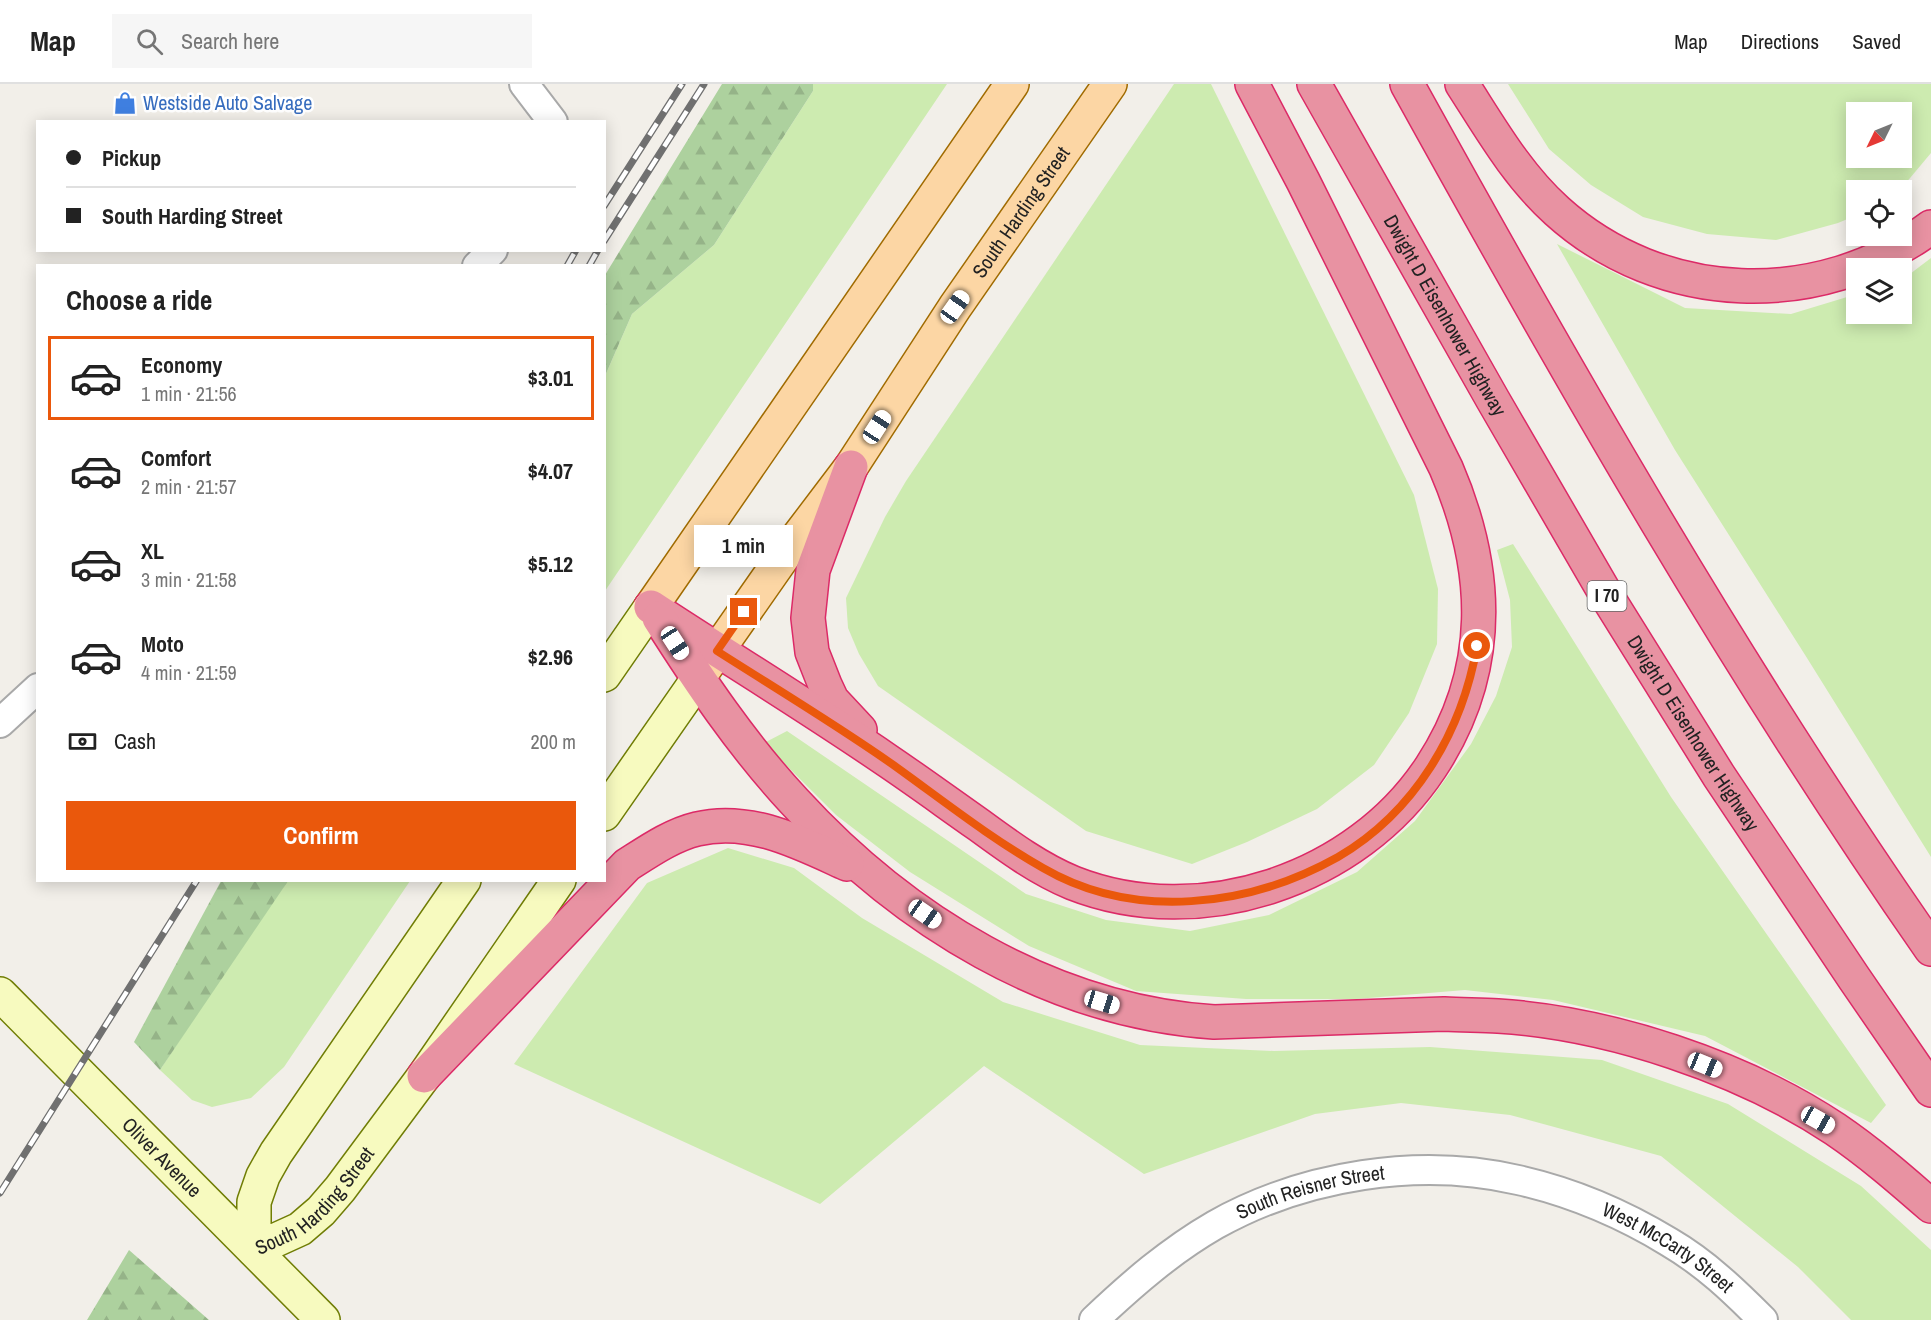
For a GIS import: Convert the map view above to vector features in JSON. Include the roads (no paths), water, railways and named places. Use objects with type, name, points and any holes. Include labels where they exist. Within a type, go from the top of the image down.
[{"type":"highway","name":"Dwight D Eisenhower Highway","points":[[1314,84],[1442,312],[1608,598],[1719,776],[1931,1089]]},
{"type":"highway","points":[[1407,84],[1569,374],[1683,566],[1749,673],[1931,949]]},
{"type":"highway","points":[[1462,84],[1516,166],[1557,211],[1590,237],[1616,253],[1647,266],[1716,284],[1750,287],[1804,283],[1856,268],[1903,246],[1931,227]]},
{"type":"highway","points":[[651,607],[887,760],[1012,849],[1044,869],[1092,889],[1119,896],[1170,902],[1219,899],[1271,887],[1324,865],[1348,851],[1383,824],[1420,784],[1445,744],[1459,715],[1469,686],[1479,628],[1477,570],[1463,511],[1446,468],[1256,91]]},
{"type":"highway","points":[[851,467],[813,570],[808,607],[809,635],[818,668],[832,700],[887,760]]},
{"type":"highway","points":[[651,607],[698,679],[794,801],[870,875],[944,927],[1015,969],[1052,986],[1140,1013],[1214,1022],[1444,1014],[1500,1016],[1586,1028],[1641,1043],[1731,1075],[1798,1108],[1857,1145],[1931,1206]]},
{"type":"highway","points":[[424,1076],[627,865],[675,837],[707,828],[744,827],[794,839],[870,875]]},
{"type":"main road","points":[[651,607],[1012,84]]},
{"type":"main road","name":"South Harding Street","points":[[698,679],[785,554],[851,467],[955,307],[1110,84]]},
{"type":"street","points":[[524,84],[551,120]]},
{"type":"street","points":[[479,264],[491,252]]},
{"type":"street","points":[[606,672],[651,607]]},
{"type":"street","name":"South Harding Street","points":[[606,811],[698,679]]},
{"type":"street","points":[[0,723],[36,690]]},
{"type":"street","name":"South Harding Street","points":[[463,882],[267,1168],[254,1202],[254,1250],[300,1229],[340,1190],[424,1076],[558,882]]},
{"type":"street","name":"Oliver Avenue","points":[[0,994],[323,1320]]},
{"type":"street","name":"South Reisner Street","points":[[1094,1320],[1139,1278],[1190,1240],[1252,1207],[1319,1184],[1394,1172],[1426,1170],[1503,1177],[1563,1193]]},
{"type":"street","name":"West McCarty Street","points":[[1563,1193],[1607,1210],[1669,1242],[1722,1280],[1763,1320]]},
{"type":"railway","points":[[606,203],[682,84]]},
{"type":"railway","points":[[606,238],[704,84]]},
{"type":"railway","points":[[568,264],[575,252]]},
{"type":"railway","points":[[590,264],[597,252]]},
{"type":"railway","points":[[0,1193],[196,882]]},
{"type":"place","name":"Westside Auto Salvage","points":[[125,103]]}]
